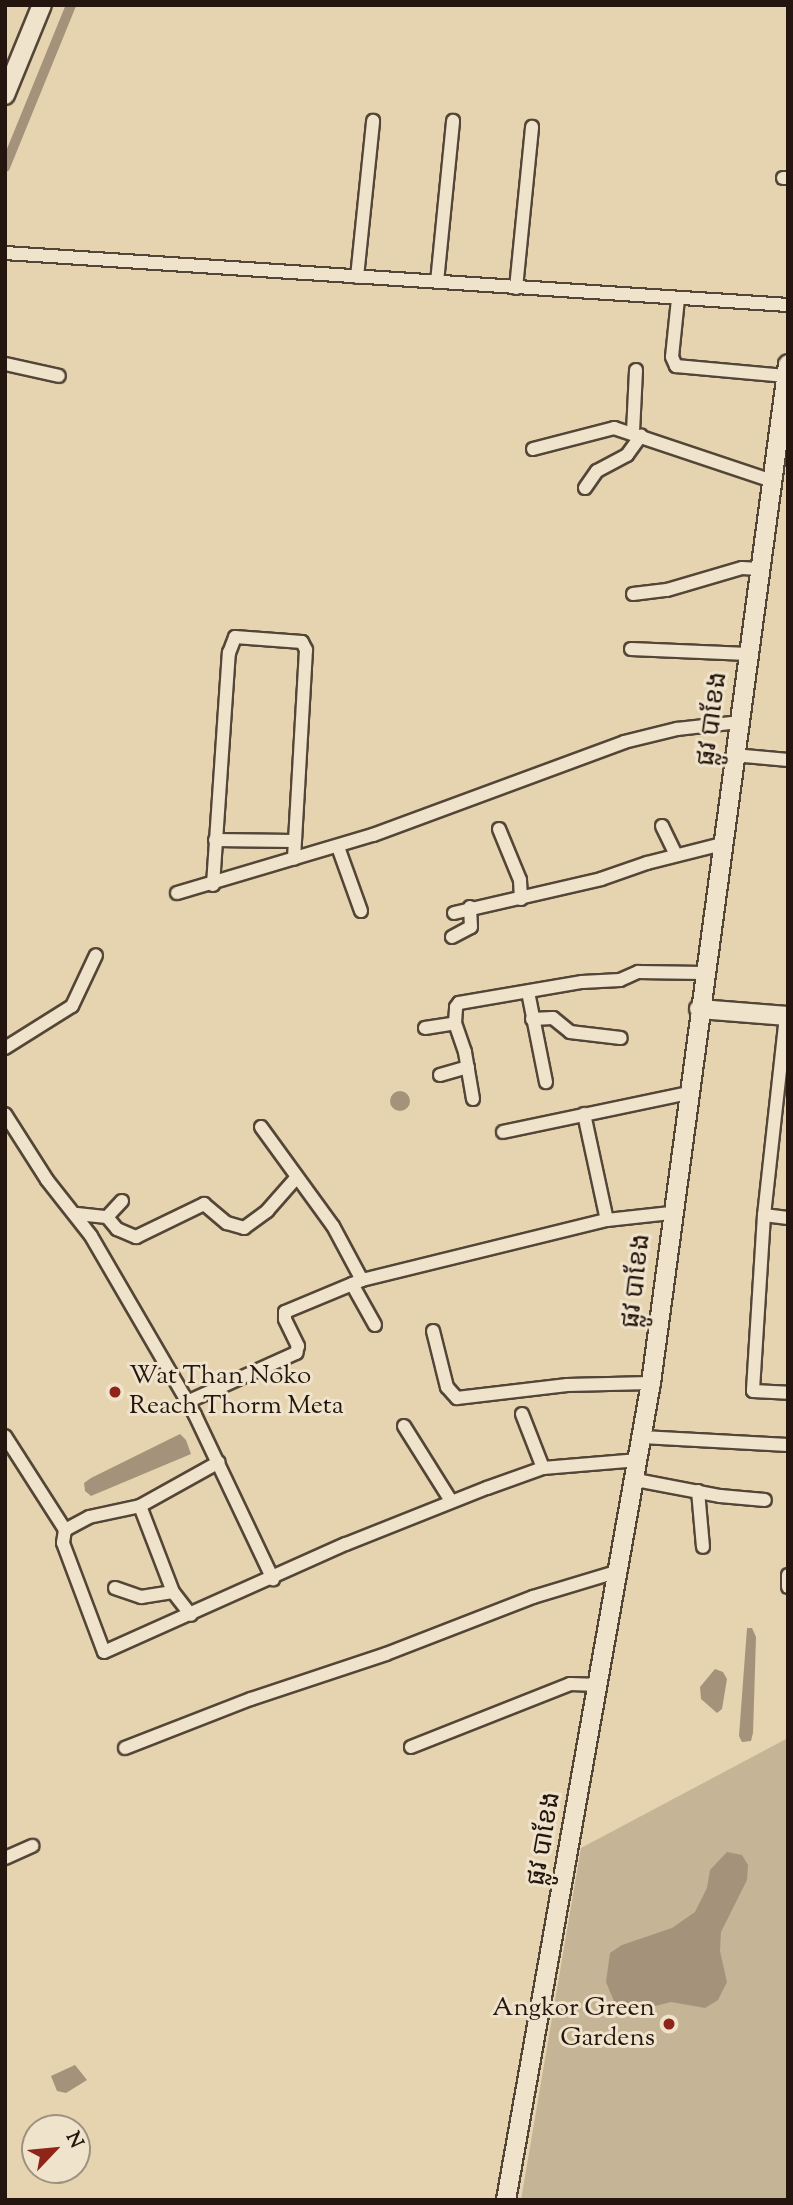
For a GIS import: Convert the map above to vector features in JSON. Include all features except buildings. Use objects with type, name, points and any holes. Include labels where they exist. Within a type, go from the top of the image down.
[{"type":"street","points":[[5,95],[42,5]]},
{"type":"street","points":[[358,276],[373,121]]},
{"type":"street","points":[[437,282],[453,121]]},
{"type":"street","points":[[516,288],[532,127]]},
{"type":"street","points":[[5,253],[788,305]]},
{"type":"street","points":[[678,299],[671,360],[676,366],[787,370]]},
{"type":"street","points":[[5,364],[59,376]]},
{"type":"street","points":[[585,488],[597,471],[627,455],[637,434],[636,370]]},
{"type":"street","name":"ផ្លូវ បាខែង","points":[[506,2200],[620,1571],[651,1384],[671,1213],[787,370]]},
{"type":"street","points":[[533,449],[607,428],[637,434],[670,449],[772,481]]},
{"type":"street","points":[[633,594],[677,587],[742,568],[760,569]]},
{"type":"street","points":[[214,885],[229,653],[234,637],[282,639],[305,646],[294,859]]},
{"type":"street","points":[[631,649],[748,654]]},
{"type":"street","points":[[177,893],[214,885],[338,846],[624,742],[677,729],[739,722]]},
{"type":"street","points":[[734,755],[788,760]]},
{"type":"street","points":[[662,826],[676,855]]},
{"type":"street","points":[[499,829],[520,880],[522,898]]},
{"type":"street","points":[[215,840],[294,841]]},
{"type":"street","points":[[454,914],[470,907],[601,879],[676,855],[722,844]]},
{"type":"street","points":[[338,846],[361,911]]},
{"type":"street","points":[[452,937],[471,927],[470,907]]},
{"type":"street","points":[[5,1048],[72,1006],[96,955]]},
{"type":"street","points":[[472,1099],[468,1067],[455,1023],[456,1007],[459,1003],[582,982],[620,980],[651,970],[704,974]]},
{"type":"street","points":[[528,992],[546,1082]]},
{"type":"street","points":[[699,1009],[787,1016],[764,1215],[753,1391],[788,1393]]},
{"type":"street","points":[[532,1019],[553,1018],[570,1032],[621,1038]]},
{"type":"street","points":[[425,1028],[455,1023]]},
{"type":"street","points":[[440,1074],[468,1067]]},
{"type":"street","points":[[503,1132],[688,1093]]},
{"type":"street","points":[[5,1114],[47,1180],[77,1214],[187,1402],[219,1462],[273,1579]]},
{"type":"street","points":[[584,1114],[607,1220]]},
{"type":"street","points":[[261,1127],[333,1226],[375,1325]]},
{"type":"street","points":[[77,1214],[107,1217],[117,1229],[136,1237],[204,1204],[227,1223],[244,1228],[267,1211],[296,1178]]},
{"type":"street","points":[[107,1217],[122,1201]]},
{"type":"street","points":[[187,1402],[296,1353],[298,1346],[285,1319],[285,1312],[357,1282],[607,1220],[671,1213]]},
{"type":"street","points":[[764,1215],[788,1218]]},
{"type":"street","points":[[433,1331],[447,1387],[457,1398],[566,1385],[651,1384]]},
{"type":"street","points":[[522,1414],[543,1468]]},
{"type":"street","points":[[404,1426],[451,1501]]},
{"type":"street","points":[[5,1436],[65,1530],[63,1543],[104,1652],[273,1579],[346,1544],[451,1501],[543,1468],[639,1460]]},
{"type":"street","points":[[642,1437],[788,1445]]},
{"type":"street","points":[[65,1530],[89,1517],[140,1506],[219,1462]]},
{"type":"street","points":[[636,1480],[765,1500]]},
{"type":"street","points":[[698,1491],[703,1547]]},
{"type":"street","points":[[140,1506],[173,1592],[191,1615]]},
{"type":"street","points":[[125,1748],[251,1699],[386,1654],[520,1601],[620,1571]]},
{"type":"street","points":[[788,1575],[788,1587]]},
{"type":"street","points":[[115,1588],[141,1597],[173,1592]]},
{"type":"street","points":[[411,1747],[570,1684],[599,1685]]},
{"type":"street","points":[[5,1858],[32,1846]]},
{"type":"shaded area","points":[[400,1091],[407,1094],[410,1101],[407,1108],[400,1111],[393,1108],[390,1101],[393,1094]]},
{"type":"shaded area","points":[[180,1434],[186,1440],[191,1454],[91,1496],[85,1491],[84,1483],[91,1478]]},
{"type":"shaded area","points":[[747,1628],[752,1628],[756,1637],[753,1733],[751,1741],[742,1742],[739,1736]]},
{"type":"shaded area","points":[[715,1669],[723,1672],[727,1679],[722,1709],[717,1713],[701,1699],[700,1687]]},
{"type":"shaded area","name":"Angkor Green Gardens","points":[[788,1738],[788,2200],[521,2200],[581,1848]]},
{"type":"shaded area","points":[[727,1852],[742,1855],[748,1865],[747,1880],[721,1932],[720,1951],[727,1982],[718,2000],[705,2008],[671,2002],[639,2010],[616,2006],[606,1982],[610,1953],[622,1945],[672,1928],[695,1912],[707,1888],[710,1870]]},
{"type":"shaded area","points":[[75,2065],[87,2080],[66,2093],[57,2091],[51,2076]]},
{"type":"waterway","points":[[5,167],[71,5]]},
{"type":"place","name":"Wat Than Noko Reach Thorm Meta","points":[[115,1392]]},
{"type":"place","name":"Angkor Green Gardens","points":[[669,2024]]}]
